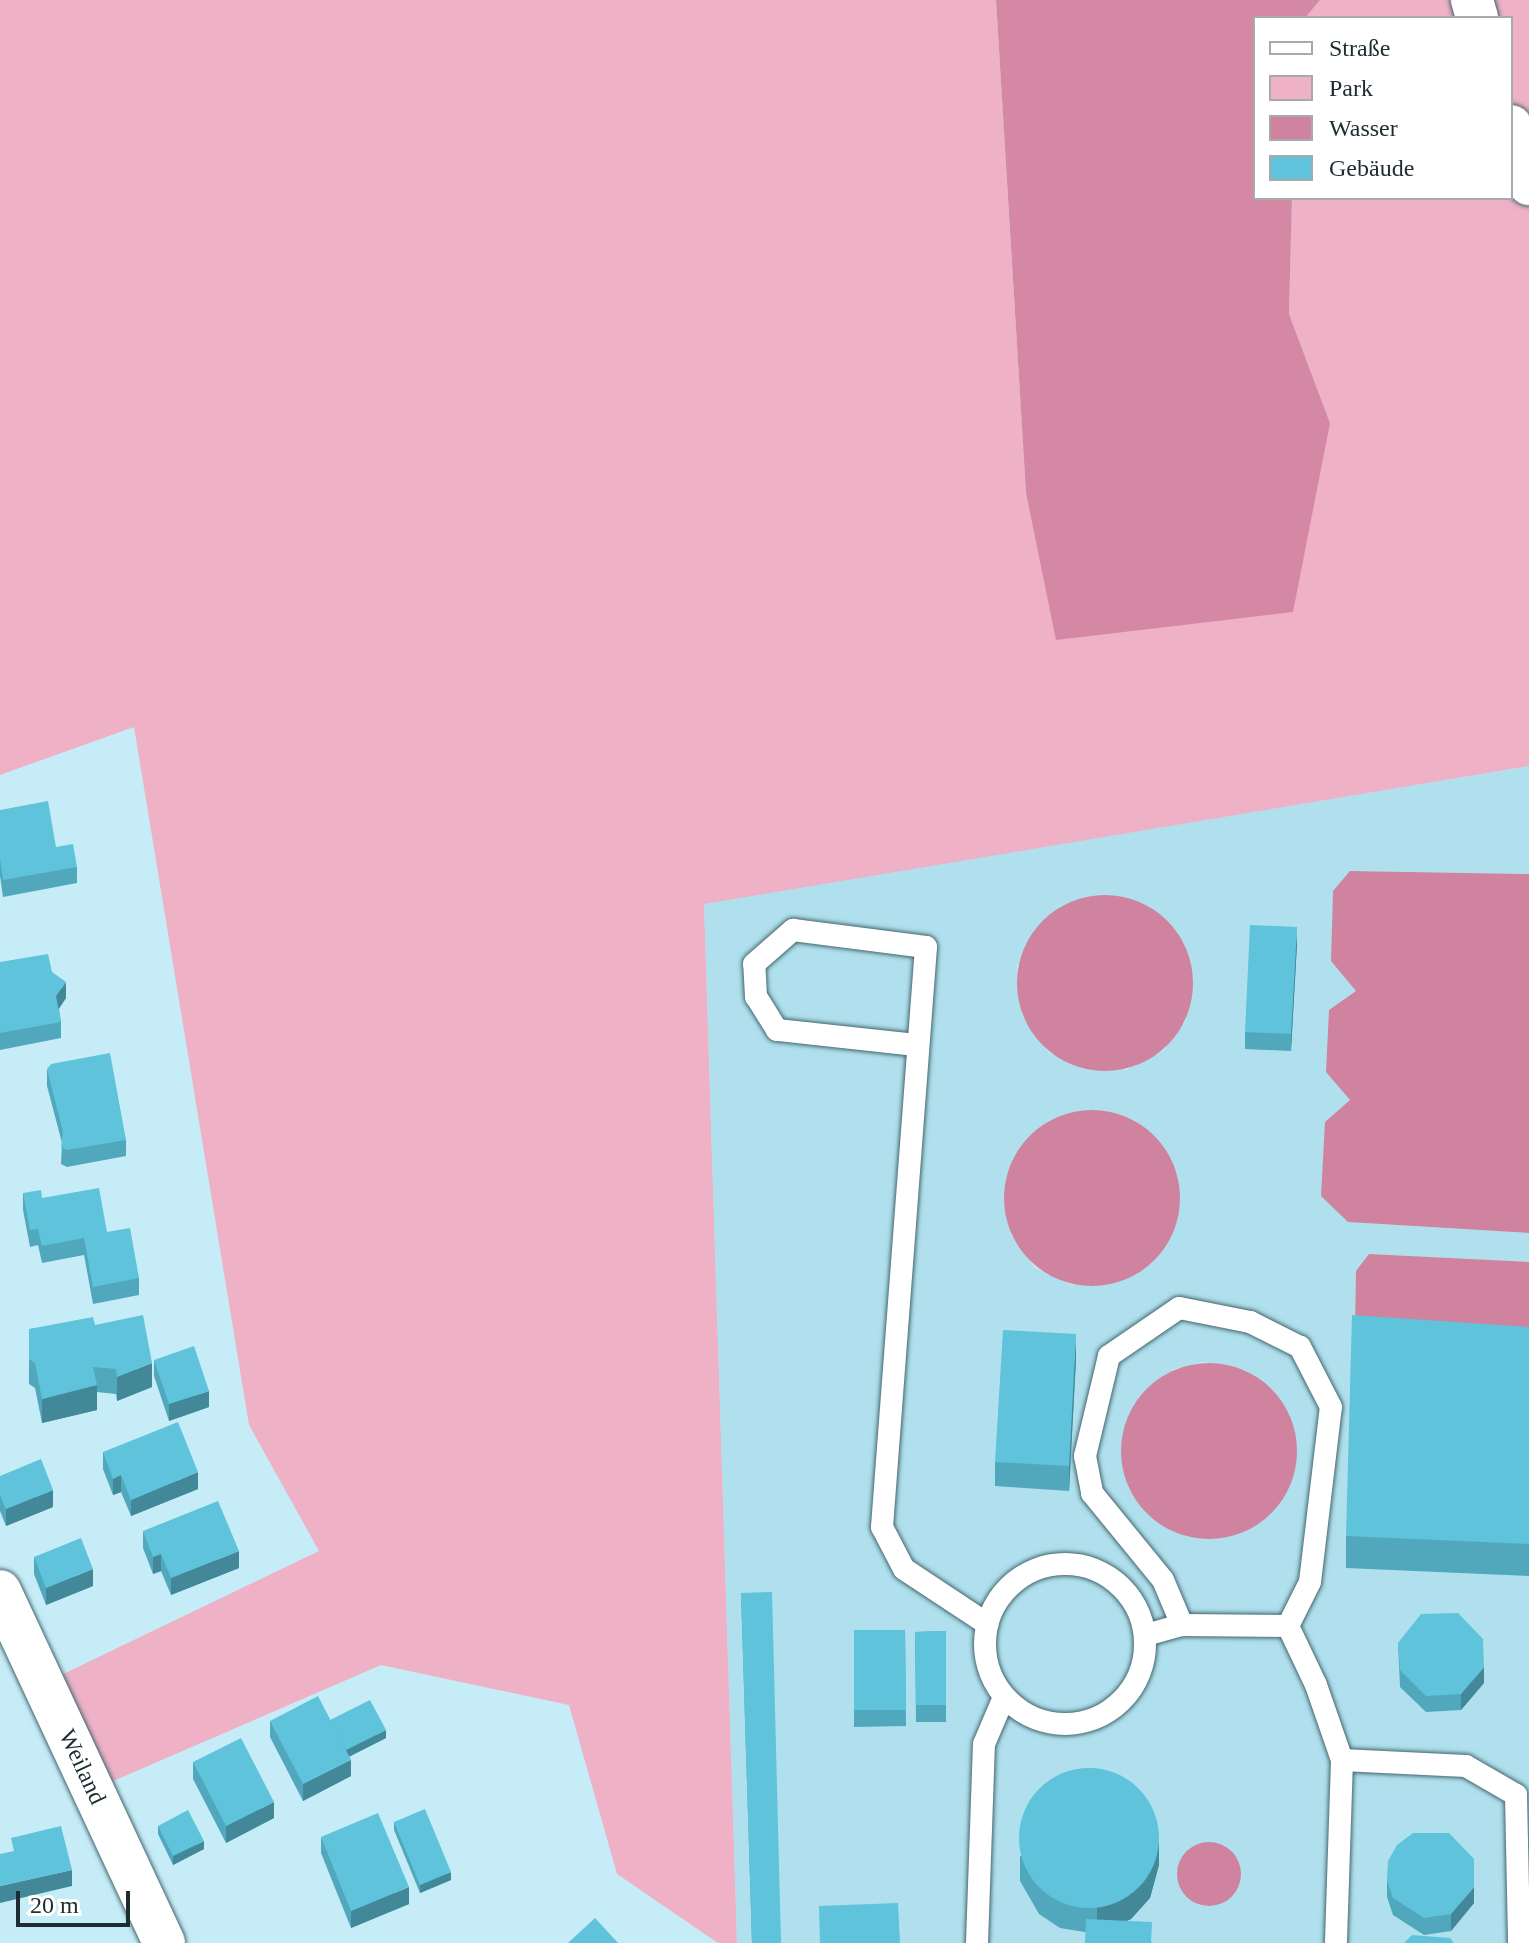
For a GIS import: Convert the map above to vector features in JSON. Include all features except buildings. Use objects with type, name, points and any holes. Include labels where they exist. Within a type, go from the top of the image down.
[{"type":"street","points":[[1513,132],[1529,184]]},
{"type":"street","name":"Weiland","points":[[0,1591],[164,1943]]},
{"type":"lane","points":[[916,1045],[777,1030],[756,997],[754,964],[793,930],[926,947],[916,1045],[882,1527],[904,1569],[987,1624]]},
{"type":"lane","points":[[1182,1625],[1163,1580],[1092,1493],[1085,1456],[1109,1356],[1179,1308],[1250,1322],[1300,1347],[1331,1407],[1310,1582],[1288,1626],[1342,1760],[1336,1943]]},
{"type":"lane","points":[[1071,1564],[1106,1574],[1125,1590],[1139,1611],[1146,1635],[1145,1661],[1136,1685],[1120,1705],[1097,1719],[1073,1725],[1047,1723],[1023,1713],[1004,1697],[984,1650],[987,1624],[1013,1582],[1034,1569],[1071,1564]]},
{"type":"lane","points":[[1146,1635],[1182,1625],[1288,1626]]},
{"type":"lane","points":[[977,1943],[984,1744],[1004,1697]]},
{"type":"lane","points":[[1342,1760],[1466,1766],[1516,1795],[1519,1943]]},
{"type":"shaded area","points":[[996,0],[1320,0],[1307,16],[1253,16],[1253,200],[1292,200],[1289,314],[1330,423],[1293,612],[1056,640],[1026,493]]},
{"type":"shaded area","points":[[1529,766],[1529,874],[1350,871],[1356,991],[1348,1222],[1529,1233],[1529,1262],[1369,1254],[1529,1359],[1529,1943],[737,1943],[704,903]],"holes":[[[1017,964],[1186,1020],[1163,1051],[1126,1070],[1049,1053],[1022,1016]],[[1009,1232],[1074,1286],[1035,1268]],[[1203,1362],[1249,1371],[1170,1370]]]},
{"type":"green space","points":[[0,0],[996,0],[1026,493],[1057,640],[1330,423],[1289,314],[1292,200],[1513,200],[1513,16],[1307,16],[1320,0],[1529,0],[1529,766],[704,904],[737,1943],[718,1943],[617,1874],[569,1705],[381,1665],[111,1782],[57,1677],[319,1551],[249,1425],[134,727],[0,775]]},
{"type":"water","points":[[1350,871],[1529,874],[1529,1233],[1348,1222],[1321,1196],[1325,1122],[1350,1100],[1326,1072],[1329,1010],[1356,991],[1331,961],[1333,891]]},
{"type":"water","points":[[1105,895],[1139,902],[1167,921],[1186,949],[1193,983],[1186,1017],[1167,1045],[1139,1064],[1105,1071],[1071,1064],[1043,1045],[1024,1017],[1017,983],[1024,949],[1043,921],[1071,902]]},
{"type":"water","points":[[1092,1110],[1126,1117],[1154,1136],[1173,1164],[1180,1198],[1173,1232],[1154,1260],[1126,1279],[1092,1286],[1058,1279],[1030,1260],[1011,1232],[1004,1198],[1011,1164],[1030,1136],[1058,1117]]},
{"type":"water","points":[[1369,1254],[1529,1262],[1529,1359],[1355,1329],[1356,1271]]},
{"type":"water","points":[[1209,1363],[1226,1364],[1243,1370],[1271,1389],[1290,1417],[1296,1434],[1296,1468],[1290,1485],[1271,1513],[1243,1532],[1226,1538],[1209,1539],[1192,1538],[1175,1532],[1147,1513],[1128,1485],[1122,1468],[1121,1451],[1122,1434],[1128,1417],[1147,1389],[1175,1370],[1192,1364]]},
{"type":"water","points":[[1209,1842],[1221,1844],[1232,1851],[1239,1862],[1239,1886],[1232,1897],[1221,1904],[1209,1906],[1197,1904],[1186,1897],[1179,1886],[1177,1874],[1179,1862],[1186,1851],[1197,1844]]}]
